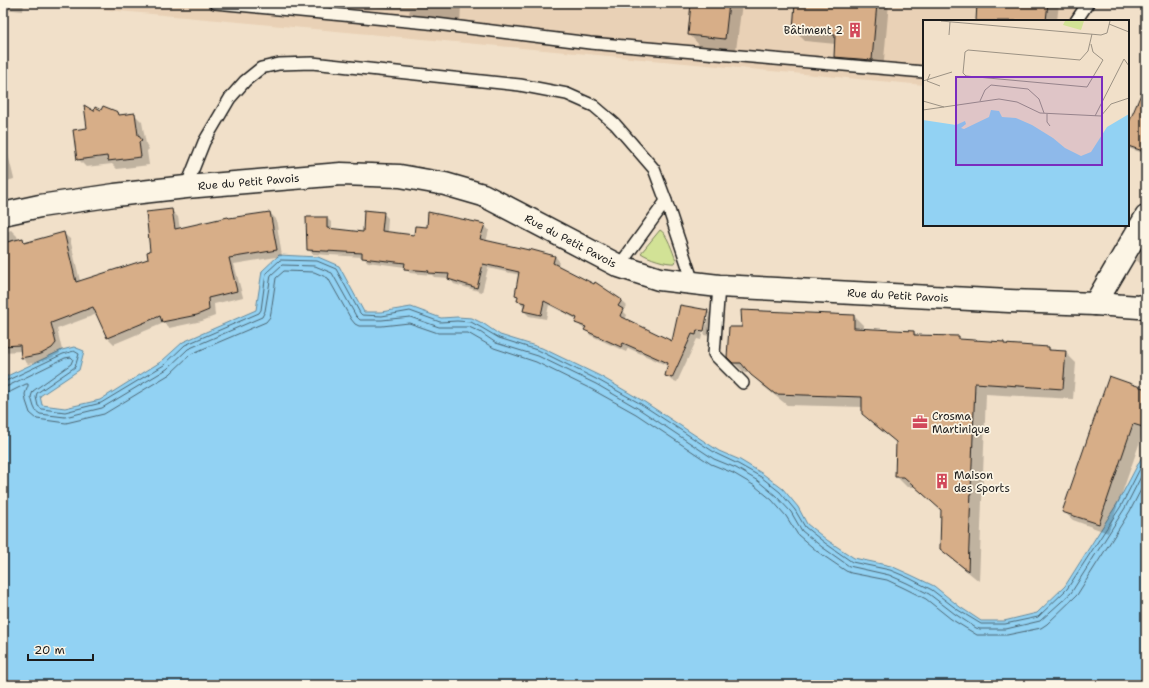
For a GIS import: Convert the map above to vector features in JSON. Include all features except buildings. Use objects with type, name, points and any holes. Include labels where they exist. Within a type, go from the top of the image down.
[{"type":"street","name":"Rue du Petit Pavois","points":[[3,214],[40,206],[115,195],[281,178],[341,174],[400,176],[445,184],[483,195],[619,266],[659,278],[719,286],[1139,307],[1146,305]]},
{"type":"street","points":[[1095,304],[1146,217]]},
{"type":"lane","points":[[215,3],[428,23],[590,43],[923,72]]},
{"type":"lane","points":[[1077,20],[1088,3]]},
{"type":"lane","points":[[186,188],[204,142],[230,98],[245,81],[262,68],[279,64],[312,64],[520,85],[567,94],[594,106],[615,124],[654,169],[693,282]]},
{"type":"lane","points":[[619,266],[666,201]]},
{"type":"lane","points":[[719,286],[714,354],[743,383]]},
{"type":"shaded area","points":[[1095,3],[1083,20],[923,20],[923,85],[43,4]]},
{"type":"green space","points":[[660,230],[663,232],[670,244],[676,260],[675,263],[667,263],[648,257],[641,253]]},
{"type":"water","points":[[279,255],[318,257],[339,266],[364,312],[381,312],[411,307],[441,318],[472,318],[500,335],[542,348],[600,376],[643,401],[719,451],[740,460],[763,474],[783,489],[798,507],[807,524],[827,540],[854,558],[891,566],[934,586],[960,607],[981,621],[1004,621],[1037,613],[1065,586],[1117,504],[1146,449],[1146,685],[3,685],[3,378],[62,350],[74,347],[84,351],[79,370],[40,396],[42,405],[65,408],[100,400],[162,361],[183,342],[256,310],[262,271]]},
{"type":"place","name":"Bâtiment 2","points":[[855,30]]},
{"type":"place","name":"Crosma Martinique","points":[[920,422]]},
{"type":"place","name":"Maison des Sports","points":[[942,481]]}]
